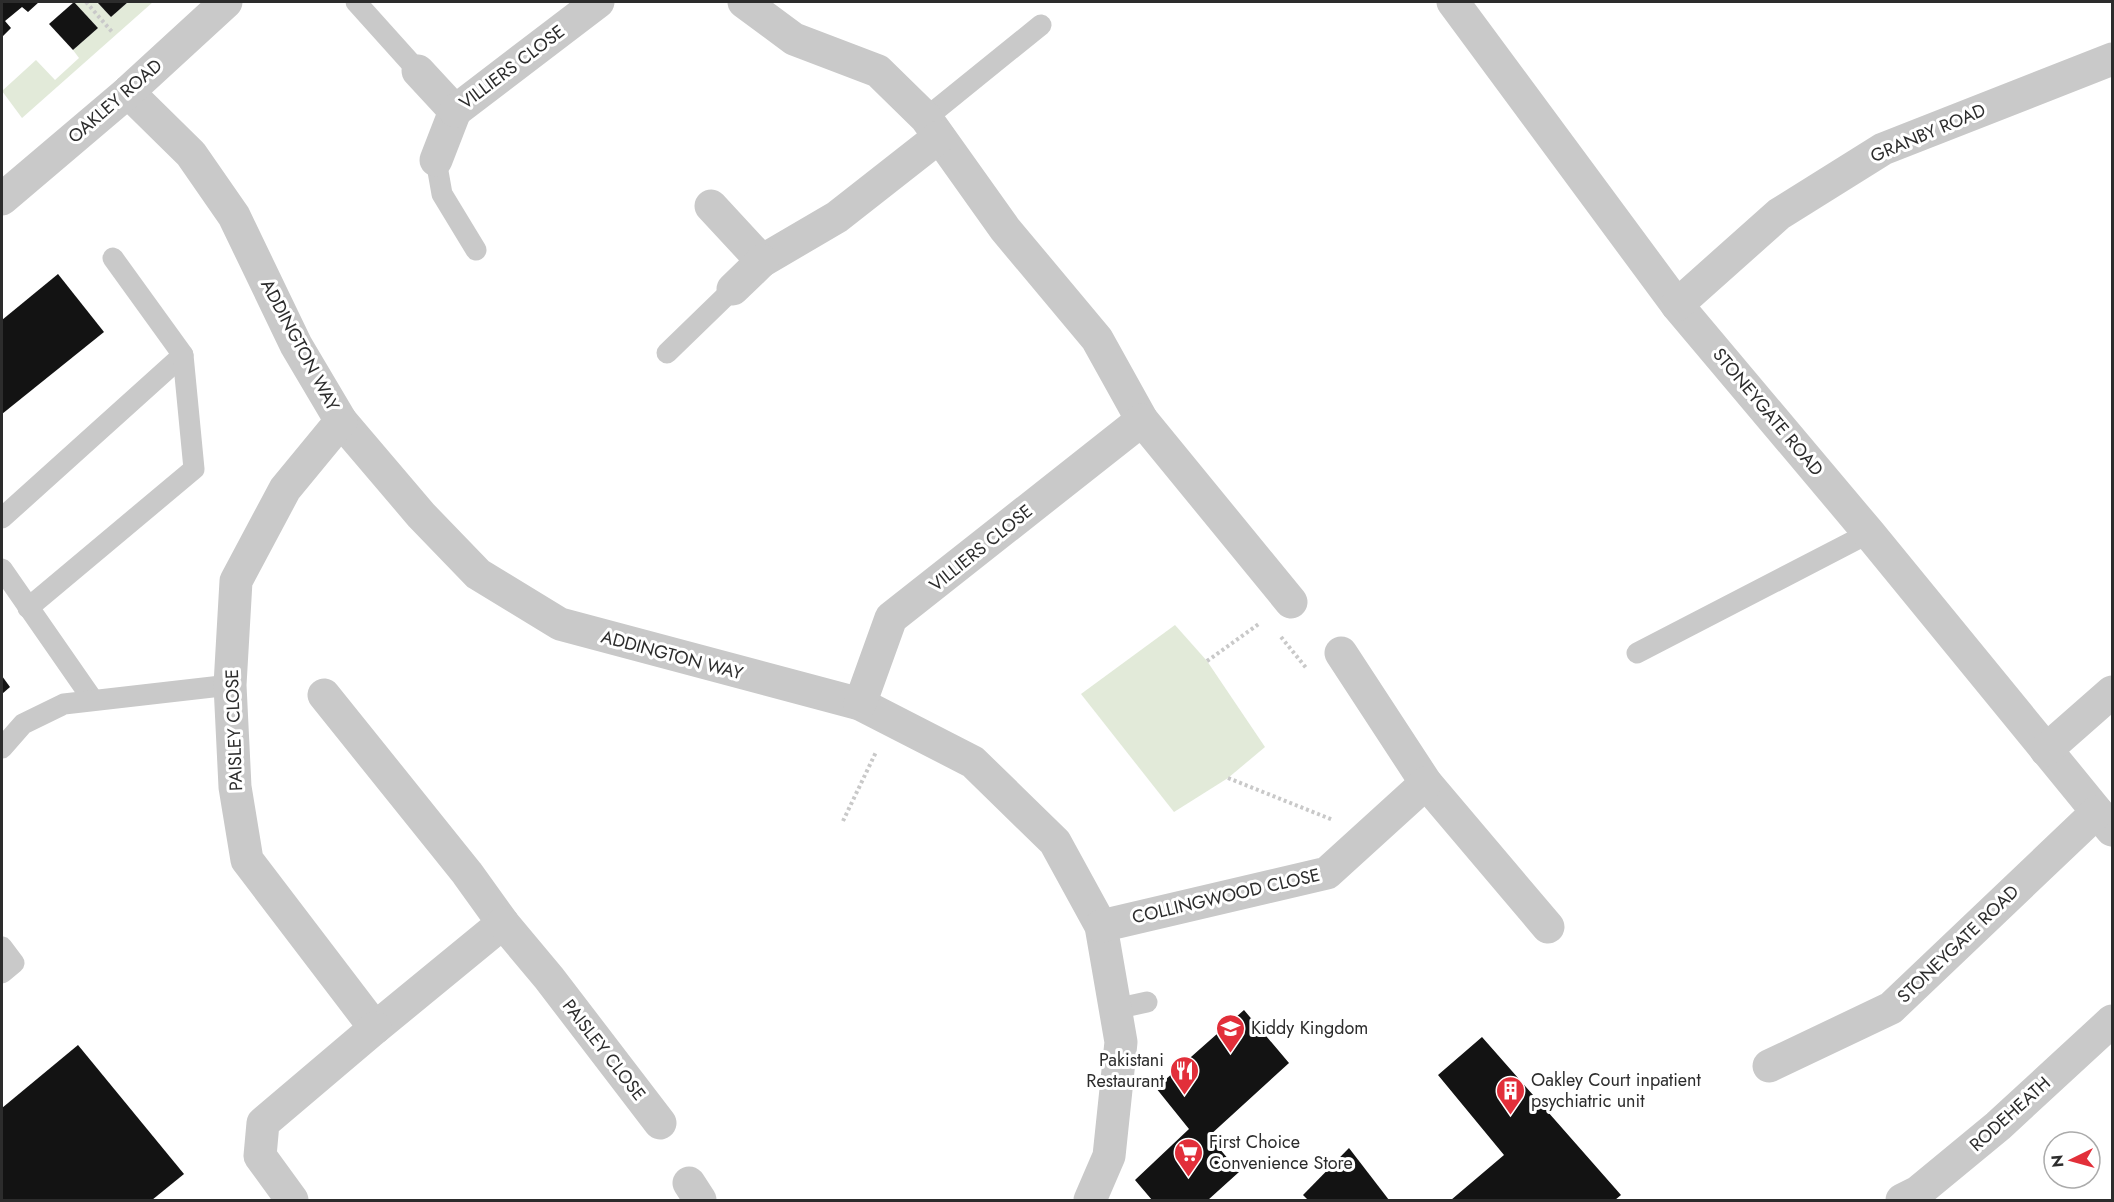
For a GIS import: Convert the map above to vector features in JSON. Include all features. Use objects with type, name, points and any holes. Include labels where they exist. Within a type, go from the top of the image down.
[{"type":"street","name":"OAKLEY ROAD","points":[[2,199],[128,92],[226,2]]},
{"type":"street","name":"VILLIERS CLOSE","points":[[436,160],[454,111],[598,2]]},
{"type":"street","points":[[744,2],[794,39],[878,71],[933,127],[1005,229],[1096,339],[1142,420],[1278,610]]},
{"type":"street","name":"STONEYGATE ROAD","points":[[1453,2],[1677,305],[1869,533],[2105,821],[1891,1008],[1769,1066]]},
{"type":"street","name":"GRANBY ROAD","points":[[1677,305],[1779,214],[1883,149],[2112,59]]},
{"type":"street","name":"VILLIERS CLOSE","points":[[418,70],[454,111]]},
{"type":"street","name":"ADDINGTON WAY","points":[[128,92],[190,154],[234,216],[296,345],[341,421],[421,515],[478,574],[560,624],[860,704],[973,762],[1055,842],[1101,926],[1121,1042],[1109,1156],[1090,1200]]},
{"type":"street","points":[[733,289],[762,261],[837,217],[933,127]]},
{"type":"street","points":[[711,206],[762,261]]},
{"type":"street","name":"VILLIERS CLOSE","points":[[860,704],[891,618],[1142,420]]},
{"type":"street","name":"PAISLEY CLOSE","points":[[341,421],[285,489],[236,581],[230,685],[235,787],[247,860],[375,1028]]},
{"type":"street","points":[[1341,653],[1426,783],[1548,927]]},
{"type":"street","points":[[2046,750],[2112,692]]},
{"type":"street","name":"PAISLEY CLOSE","points":[[324,695],[467,873],[502,923],[549,978],[660,1123]]},
{"type":"street","name":"COLLINGWOOD CLOSE","points":[[1101,926],[1327,873],[1426,783]]},
{"type":"street","points":[[292,1200],[260,1156],[262,1123],[502,923]]},
{"type":"street","name":"RODEHEATH","points":[[1902,1200],[1918,1192],[1998,1126],[2112,1021]]},
{"type":"lane","points":[[356,2],[418,70]]},
{"type":"lane","points":[[933,127],[1041,25]]},
{"type":"lane","name":"VILLIERS CLOSE","points":[[436,160],[442,194],[476,250]]},
{"type":"lane","points":[[28,608],[194,469],[183,356],[112,258]]},
{"type":"lane","points":[[667,353],[733,289]]},
{"type":"lane","points":[[2,518],[183,356]]},
{"type":"lane","points":[[1637,653],[1869,533]]},
{"type":"lane","points":[[2,569],[93,700]]},
{"type":"lane","points":[[2,748],[23,724],[64,704],[230,685]]},
{"type":"lane","points":[[2,947],[14,963],[2,973]]},
{"type":"lane","points":[[1115,1009],[1147,1002]]},
{"type":"path","points":[[86,2],[113,33]]},
{"type":"path","points":[[1207,661],[1278,610]]},
{"type":"path","points":[[843,821],[892,720]]},
{"type":"path","points":[[1228,778],[1368,834]]},
{"type":"green space","points":[[74,2],[97,2],[111,17],[128,2],[153,2],[22,118],[2,91],[36,60],[55,80],[79,58],[73,50],[98,28]]},
{"type":"green space","points":[[1175,625],[1207,661],[1265,747],[1228,778],[1174,812],[1081,694]]},
{"type":"building","points":[[2,2],[39,2],[28,12],[22,7],[5,21],[11,28],[2,37]]},
{"type":"building","points":[[74,2],[98,28],[73,50],[49,24]]},
{"type":"building","points":[[97,2],[128,2],[111,17]]},
{"type":"building","points":[[58,274],[104,332],[2,414],[2,320]]},
{"type":"building","points":[[2,676],[10,687],[2,694]]},
{"type":"building","points":[[1244,1010],[1289,1063],[1209,1136],[1239,1172],[1208,1200],[1152,1200],[1135,1180],[1189,1129],[1156,1088]]},
{"type":"building","name":"Oakley Court inpatient psychiatric unit","points":[[1482,1037],[1621,1195],[1615,1200],[1451,1200],[1504,1155],[1438,1075]]},
{"type":"building","points":[[78,1045],[184,1174],[152,1200],[2,1200],[2,1108]]},
{"type":"building","points":[[1349,1148],[1389,1200],[1308,1200],[1303,1195]]},
{"type":"place","name":"Kiddy Kingdom","points":[[1230,1054]]},
{"type":"place","name":"Pakistani Restaurant","points":[[1185,1096]]},
{"type":"place","name":"Oakley Court inpatient psychiatric unit","points":[[1510,1116]]},
{"type":"place","name":"First Choice Convenience Store","points":[[1188,1178]]}]
